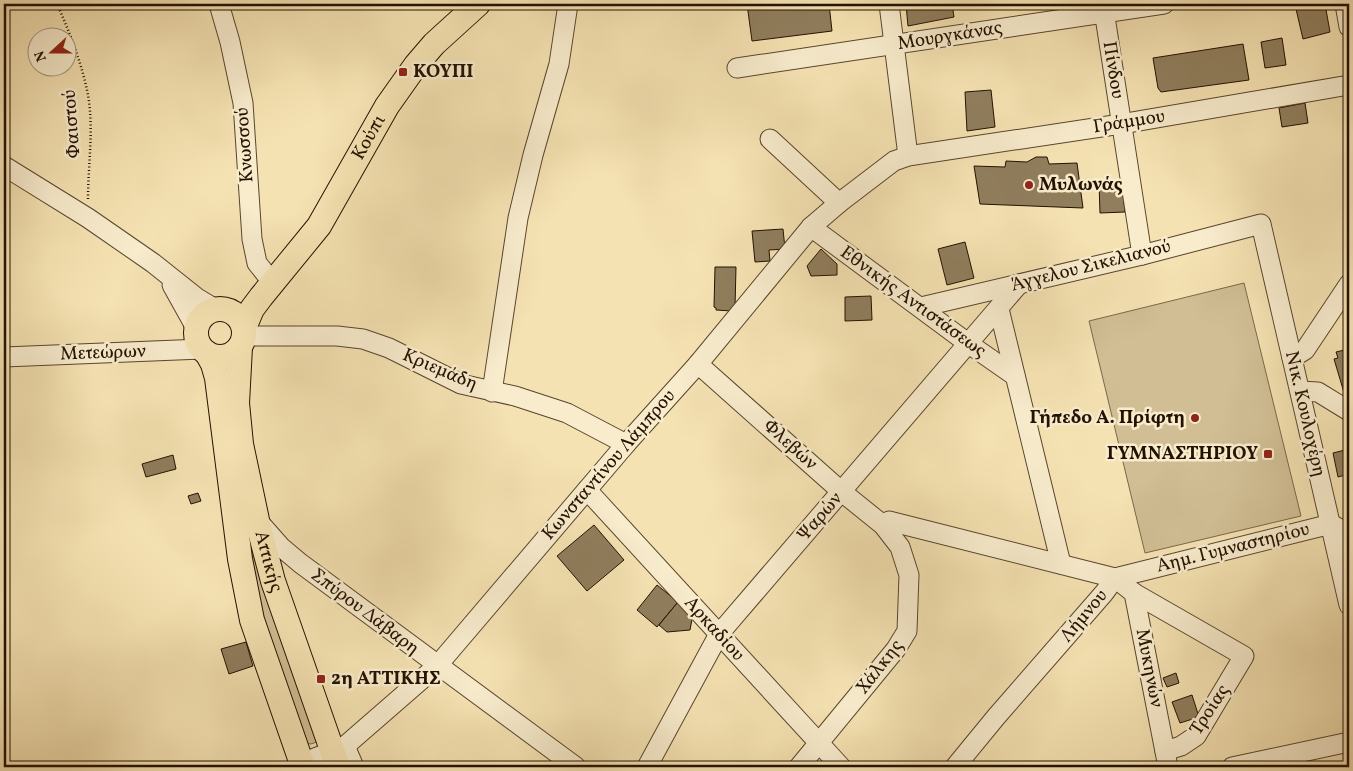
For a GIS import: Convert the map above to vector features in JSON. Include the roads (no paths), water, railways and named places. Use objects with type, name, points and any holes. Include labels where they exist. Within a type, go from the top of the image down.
[{"type":"main road","name":"Κούπι","points":[[272,282],[320,226],[387,106],[416,65],[447,30],[478,4]]},
{"type":"main road","points":[[272,282],[252,309],[236,352],[219,358],[202,344],[199,323],[204,316],[209,312],[247,301],[272,282]]},
{"type":"main road","points":[[220,310],[237,316],[242,322],[243,337]]},
{"type":"main road","name":"Αττικής","points":[[243,337],[237,403],[241,444],[257,520],[273,581],[338,755]]},
{"type":"main road","name":"Αττικής","points":[[202,344],[213,364],[217,378],[240,559],[252,620],[303,765]]},
{"type":"street","name":"Κνωσσού","points":[[219,4],[230,42],[243,103],[252,240],[257,263],[272,282]]},
{"type":"street","points":[[492,392],[518,218],[533,155],[559,64],[568,4]]},
{"type":"street","points":[[888,4],[895,45],[908,156]]},
{"type":"street","name":"Μουργκάνας","points":[[737,68],[895,45],[1103,8],[1164,4]]},
{"type":"street","points":[[1345,4],[1349,27]]},
{"type":"street","name":"Πίνδου","points":[[1103,8],[1142,254]]},
{"type":"street","name":"Γράμμου","points":[[908,156],[1121,124],[1349,85]]},
{"type":"street","points":[[770,138],[839,202]]},
{"type":"street","name":"Κωνσταντίνου Λάμπρου","points":[[303,765],[338,755],[437,666],[626,444],[698,364],[810,227],[839,202],[894,161],[908,156]]},
{"type":"street","points":[[4,166],[88,218],[153,263],[196,298],[220,310]]},
{"type":"street","name":"Άγγελου Σικελιανού","points":[[921,308],[1261,224]]},
{"type":"street","name":"Νικ. Κουλοχέρη","points":[[1261,224],[1349,605]]},
{"type":"street","name":"Εθνικής Αντιστάσεως","points":[[810,227],[1015,376]]},
{"type":"street","points":[[153,263],[169,281],[202,344]]},
{"type":"street","name":"Ψαρών","points":[[647,767],[720,634],[1020,284]]},
{"type":"street","points":[[1292,358],[1305,350],[1349,284]]},
{"type":"street","points":[[999,309],[1061,564]]},
{"type":"street","name":"Κριεμάδη","points":[[243,337],[337,336],[362,339],[389,348],[461,384],[515,396],[567,413],[626,444]]},
{"type":"street","name":"Μετεώρων","points":[[4,357],[202,344]]},
{"type":"street","name":"Φλεβών","points":[[698,364],[842,492],[883,525]]},
{"type":"street","points":[[1300,390],[1318,392],[1349,411]]},
{"type":"street","name":"Αρκαδίου","points":[[587,490],[841,767]]},
{"type":"street","name":"Σπύρου Δάβαρη","points":[[257,520],[300,563],[576,767]]},
{"type":"street","name":"Λήμνου","points":[[883,525],[889,521],[1115,578],[955,767]]},
{"type":"street","name":"Αημ. Γυμναστηρίου","points":[[1115,578],[1331,524],[1349,534]]},
{"type":"street","name":"Χάλκης","points":[[799,767],[896,649],[907,631],[909,575],[900,547],[883,525]]},
{"type":"street","name":"Σπύρου Δάβαρη","points":[[273,581],[300,563]]},
{"type":"street","points":[[1115,578],[1134,593]]},
{"type":"street","name":"Λήμνου","points":[[1134,593],[1244,656]]},
{"type":"street","name":"Μυκηνών","points":[[1134,593],[1167,759]]},
{"type":"street","name":"Τροίας","points":[[1167,759],[1196,736],[1244,656]]},
{"type":"street","points":[[1232,767],[1349,742]]},
{"type":"street","points":[[338,755],[354,767]]},
{"type":"place","name":"ΚΟΥΠΙ","points":[[403,72]]},
{"type":"place","name":"Μυλωνάς","points":[[1029,185]]},
{"type":"place","name":"Γήπεδο Α. Πρίφτη","points":[[1195,418]]},
{"type":"place","name":"ΓΥΜΝΑΣΤΗΡΙΟΥ","points":[[1268,454]]},
{"type":"place","name":"2η ΑΤΤΙΚΗΣ","points":[[321,679]]}]
